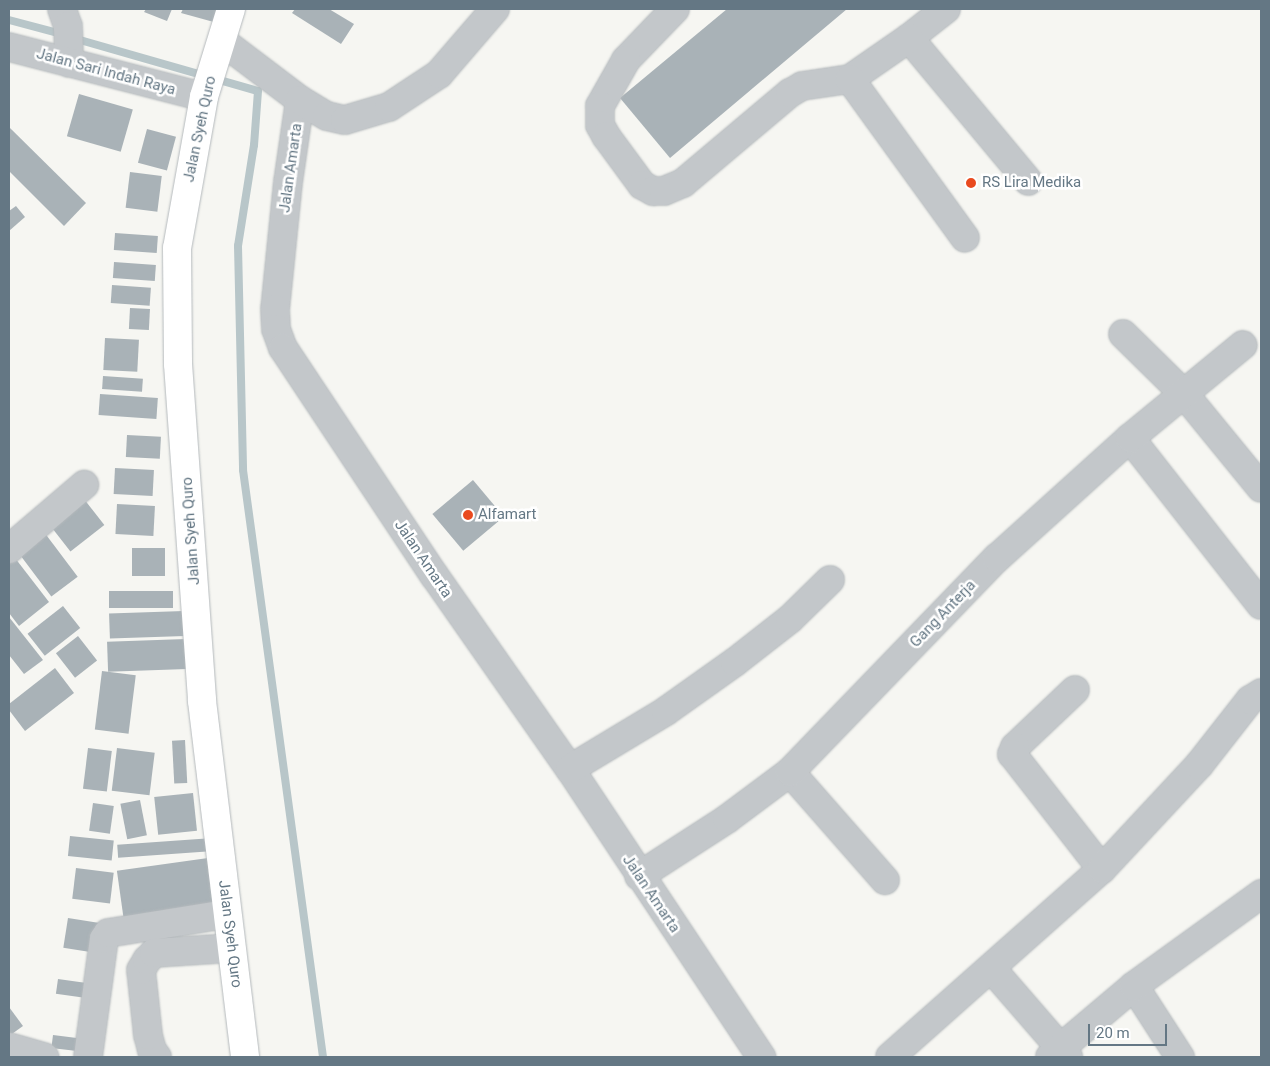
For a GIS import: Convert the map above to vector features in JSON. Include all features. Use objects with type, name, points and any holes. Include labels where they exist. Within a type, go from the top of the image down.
[{"type":"main road","name":"Jalan Syeh Quro","points":[[232,9],[205,94],[177,248],[178,364],[202,702],[246,1057]]},
{"type":"street","points":[[219,48],[327,116],[345,120],[389,107],[439,74],[495,9]]},
{"type":"street","points":[[675,9],[626,60],[600,106],[600,125],[606,136],[642,185],[653,191],[664,191],[683,183],[796,90],[850,79],[909,38],[946,9]]},
{"type":"street","name":"Jalan Sari Indah Raya","points":[[9,48],[67,36],[205,94]]},
{"type":"street","points":[[909,38],[1028,181]]},
{"type":"street","points":[[850,79],[965,238]]},
{"type":"street","name":"Jalan Amarta","points":[[300,100],[288,182],[276,309],[276,329],[283,348],[434,575],[570,769],[639,876],[761,1057]]},
{"type":"street","points":[[1123,334],[1185,395],[1261,488]]},
{"type":"street","name":"Gang Anterja","points":[[639,876],[727,819],[790,772],[997,558],[1130,438],[1185,395],[1243,345]]},
{"type":"street","points":[[1130,438],[1261,605]]},
{"type":"street","points":[[9,550],[84,485]]},
{"type":"street","points":[[570,769],[666,711],[735,662],[790,619],[830,580]]},
{"type":"street","points":[[1075,690],[1015,747],[1012,754],[1102,869]]},
{"type":"street","points":[[890,1057],[1102,869],[1199,765],[1250,700],[1261,693]]},
{"type":"street","points":[[790,772],[885,880]]},
{"type":"street","points":[[991,968],[1060,1055],[1134,986],[1261,894]]},
{"type":"street","points":[[88,1057],[104,939],[108,933],[227,914]]},
{"type":"street","points":[[157,1057],[152,1050],[148,1035],[141,970],[147,960],[154,954],[231,948]]},
{"type":"street","points":[[1134,986],[1180,1057]]},
{"type":"street","points":[[9,1047],[45,1057]]},
{"type":"building","points":[[146,9],[172,9],[167,21],[144,12]]},
{"type":"building","points":[[183,9],[226,9],[221,24],[181,13]]},
{"type":"building","points":[[295,9],[329,9],[354,24],[341,44],[292,13]]},
{"type":"building","points":[[727,9],[847,9],[670,158],[620,98]]},
{"type":"building","points":[[79,94],[133,109],[121,152],[67,136]]},
{"type":"building","points":[[9,127],[86,203],[64,226],[9,171]]},
{"type":"building","points":[[147,129],[176,137],[167,171],[138,163]]},
{"type":"building","points":[[130,172],[162,176],[157,212],[126,208]]},
{"type":"building","points":[[16,206],[25,217],[9,231],[9,211]]},
{"type":"building","points":[[115,233],[158,236],[157,253],[114,250]]},
{"type":"building","points":[[114,262],[156,265],[155,281],[113,278]]},
{"type":"building","points":[[112,285],[151,288],[150,306],[111,303]]},
{"type":"building","points":[[130,308],[150,309],[149,330],[129,329]]},
{"type":"building","points":[[105,338],[139,340],[137,372],[103,370]]},
{"type":"building","points":[[103,376],[143,379],[142,392],[102,389]]},
{"type":"building","points":[[100,394],[158,398],[156,419],[99,415]]},
{"type":"building","points":[[127,435],[161,437],[160,459],[126,457]]},
{"type":"building","points":[[115,468],[154,470],[153,496],[114,494]]},
{"type":"building","name":"Alfamart","points":[[473,480],[504,517],[463,551],[432,514]]},
{"type":"building","points":[[84,499],[104,525],[70,551],[50,525]]},
{"type":"building","points":[[117,504],[155,506],[153,536],[115,534]]},
{"type":"building","points":[[44,532],[78,577],[51,597],[18,552]]},
{"type":"building","points":[[132,548],[165,548],[165,576],[132,576]]},
{"type":"building","points":[[15,558],[49,602],[19,626],[9,613],[9,563]]},
{"type":"building","points":[[109,591],[173,591],[173,608],[109,608]]},
{"type":"building","points":[[63,606],[80,628],[45,656],[28,634]]},
{"type":"building","points":[[184,611],[185,636],[110,639],[109,614]]},
{"type":"building","points":[[9,617],[43,660],[24,674],[9,655]]},
{"type":"building","points":[[78,636],[97,660],[75,678],[56,653]]},
{"type":"building","points":[[186,639],[187,669],[108,672],[107,642]]},
{"type":"building","points":[[55,668],[74,693],[25,731],[9,710],[9,704]]},
{"type":"building","points":[[102,671],[136,675],[129,734],[95,730]]},
{"type":"building","points":[[185,740],[187,783],[174,784],[172,741]]},
{"type":"building","points":[[88,748],[112,751],[107,792],[83,789]]},
{"type":"building","points":[[117,748],[155,753],[149,795],[112,791]]},
{"type":"building","points":[[193,793],[197,831],[158,835],[154,797]]},
{"type":"building","points":[[140,800],[147,835],[127,839],[120,804]]},
{"type":"building","points":[[93,803],[114,806],[110,834],[89,831]]},
{"type":"building","points":[[70,836],[114,841],[112,860],[68,856]]},
{"type":"building","points":[[213,838],[214,851],[118,858],[117,845]]},
{"type":"building","points":[[208,858],[215,906],[124,918],[117,871]]},
{"type":"building","points":[[76,868],[114,873],[110,903],[72,899]]},
{"type":"building","points":[[68,918],[100,923],[95,953],[63,948]]},
{"type":"building","points":[[58,979],[94,984],[92,999],[56,994]]},
{"type":"building","points":[[9,1007],[23,1026],[9,1036]]},
{"type":"building","points":[[53,1035],[85,1039],[83,1052],[51,1048]]},
{"type":"waterway","points":[[9,20],[62,34]]},
{"type":"waterway","points":[[73,38],[258,91],[254,145],[238,246],[243,470],[323,1057]]},
{"type":"place","name":"RS Lira Medika","points":[[971,183]]},
{"type":"place","name":"Alfamart","points":[[468,515]]}]
